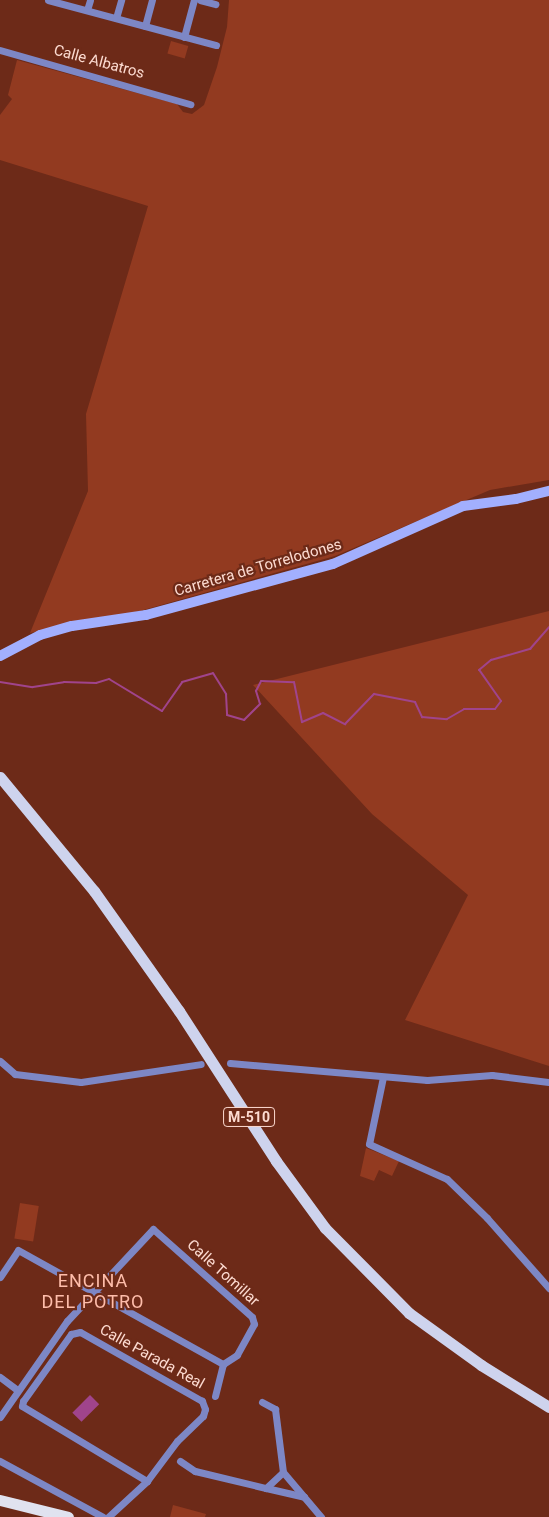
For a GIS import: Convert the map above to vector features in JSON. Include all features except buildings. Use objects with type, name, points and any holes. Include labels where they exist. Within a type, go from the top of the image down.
[{"type":"highway","points":[[0,1500],[68,1517]]},
{"type":"highway","points":[[0,1506],[44,1517]]},
{"type":"main road","name":"Carretera de Torrelodones","points":[[0,656],[40,635],[72,626],[146,615],[333,564],[463,506],[516,499],[549,490]]},
{"type":"main road","name":"M-510","points":[[0,777],[94,891],[325,1228],[410,1313],[481,1365],[549,1407]]},
{"type":"street","points":[[48,0],[59,1],[216,45]]},
{"type":"street","points":[[87,10],[90,0]]},
{"type":"street","points":[[116,18],[121,0]]},
{"type":"street","points":[[145,26],[152,0]]},
{"type":"street","points":[[184,37],[194,0]]},
{"type":"street","points":[[200,0],[214,4]]},
{"type":"street","name":"Calle Albatros","points":[[0,50],[190,104]]},
{"type":"street","points":[[0,1062],[15,1074],[81,1082],[201,1064]]},
{"type":"street","points":[[230,1063],[427,1080],[492,1075],[549,1082]]},
{"type":"street","points":[[383,1077],[369,1144],[447,1179],[487,1218],[549,1288]]},
{"type":"street","name":"Calle Tomillar","points":[[94,1293],[153,1229],[252,1317],[252,1332],[237,1355],[223,1364]]},
{"type":"street","points":[[0,1277],[18,1250],[223,1364],[215,1396]]},
{"type":"street","points":[[0,1417],[17,1390],[67,1321],[94,1293]]},
{"type":"street","name":"Calle Parada Real","points":[[108,1517],[148,1481],[177,1441],[203,1416],[205,1409],[202,1401],[80,1332],[71,1334],[22,1406],[148,1481]]},
{"type":"street","points":[[0,1377],[17,1390]]},
{"type":"street","points":[[262,1402],[275,1408],[284,1472],[322,1517]]},
{"type":"street","points":[[0,1461],[103,1517]]},
{"type":"street","points":[[180,1461],[196,1471],[305,1497]]},
{"type":"street","points":[[266,1488],[284,1472]]},
{"type":"shaded area","points":[[229,0],[549,0],[549,480],[490,490],[335,556],[140,611],[30,633],[88,491],[86,414],[148,206],[0,160],[0,115],[12,99],[8,95],[17,60],[177,104],[183,112],[192,114],[204,105],[217,67],[227,27]]},
{"type":"shaded area","points":[[171,41],[188,46],[185,58],[167,53]]},
{"type":"shaded area","points":[[549,611],[549,1066],[405,1020],[468,895],[372,814],[253,685]]},
{"type":"shaded area","points":[[366,1148],[399,1161],[392,1176],[379,1170],[374,1181],[360,1176]]},
{"type":"shaded area","points":[[20,1203],[39,1206],[33,1242],[14,1239]]},
{"type":"shaded area","points":[[90,1395],[99,1404],[82,1422],[72,1413]]},
{"type":"shaded area","points":[[173,1505],[206,1514],[205,1517],[170,1517]]},
{"type":"waterway","points":[[0,682],[33,687],[64,682],[96,683],[109,679],[162,711],[182,682],[213,673],[226,694],[227,715],[244,720],[260,704],[256,691],[261,681],[294,682],[302,722],[323,713],[345,724],[374,694],[415,702],[422,717],[447,719],[464,709],[495,709],[501,701],[479,670],[491,660],[530,649],[549,627]]},
{"type":"district","name":"ENCINA DEL POTRO","points":[[93,1292]]}]
